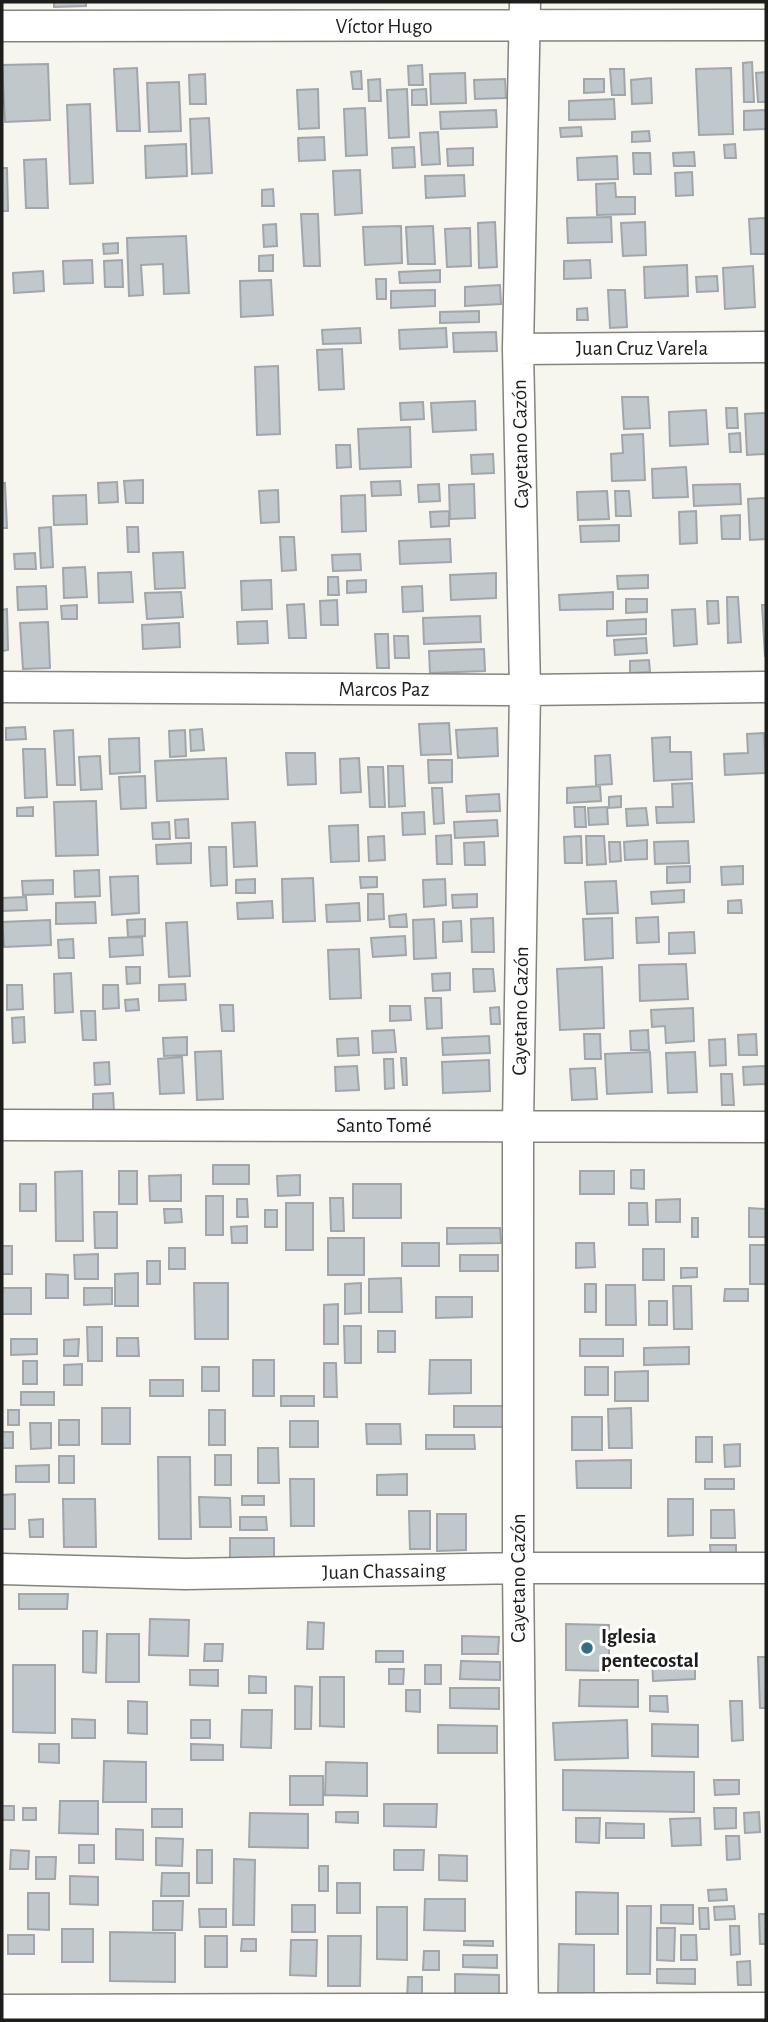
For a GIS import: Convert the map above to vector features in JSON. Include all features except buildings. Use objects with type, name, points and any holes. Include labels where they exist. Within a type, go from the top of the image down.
[{"type":"street","name":"Víctor Hugo","points":[[2,26],[525,14],[766,25]]},
{"type":"street","name":"Cayetano Cazón","points":[[523,2015],[518,1568],[518,1125],[525,690],[519,349],[525,14]]},
{"type":"street","name":"Juan Cruz Varela","points":[[519,349],[766,347]]},
{"type":"street","name":"Marcos Paz","points":[[2,687],[525,690],[766,687]]},
{"type":"street","name":"Santo Tomé","points":[[2,1125],[766,1127]]},
{"type":"street","name":"Juan Chassaing","points":[[2,1569],[185,1574],[518,1568],[766,1568]]},
{"type":"street","points":[[2,2010],[523,2015],[766,2008]]},
{"type":"place","name":"Iglesia pentecostal","points":[[587,1648]]}]
